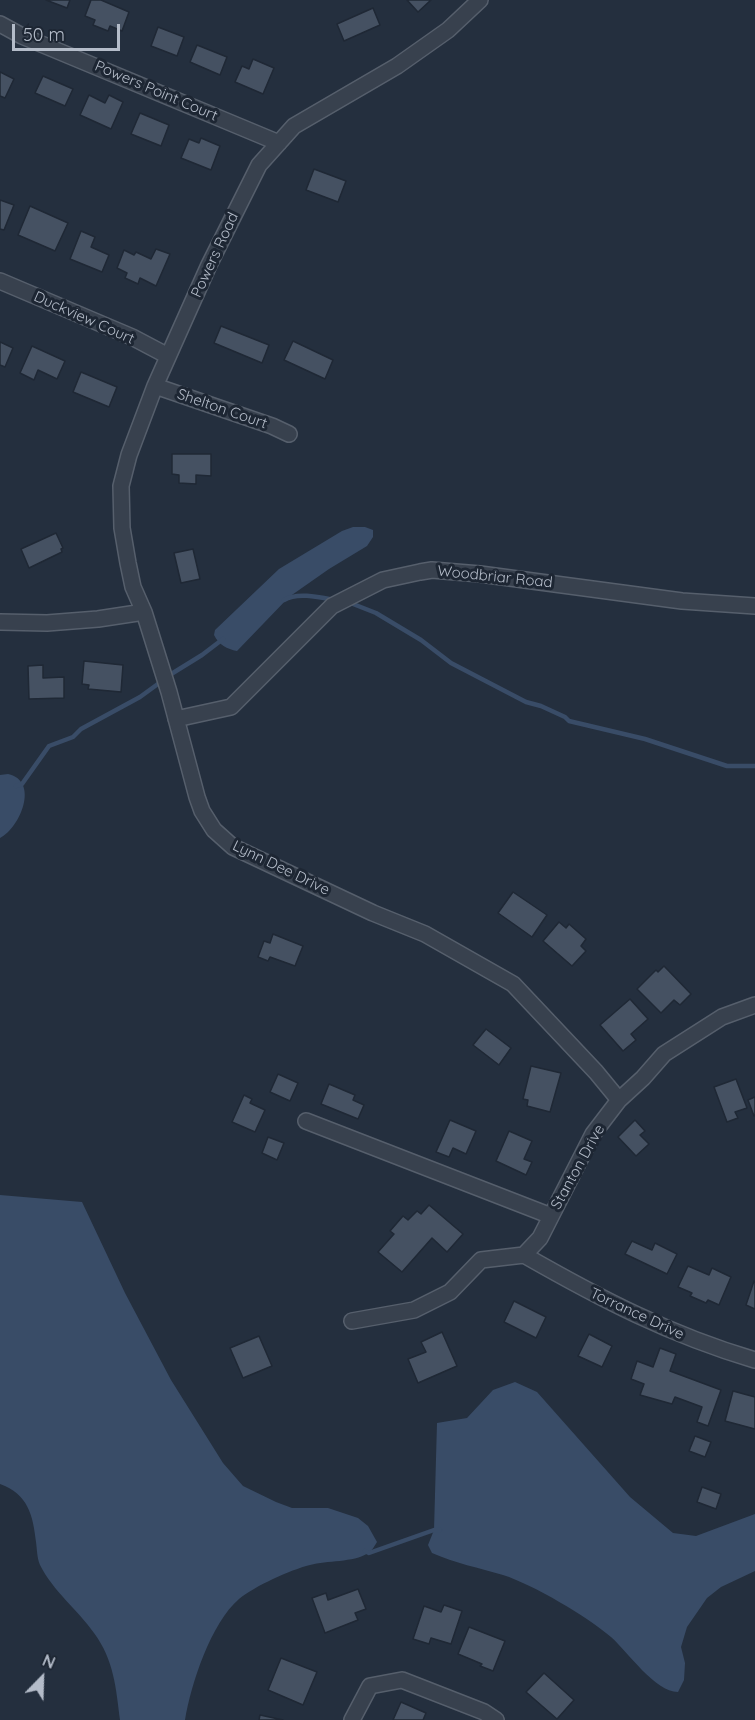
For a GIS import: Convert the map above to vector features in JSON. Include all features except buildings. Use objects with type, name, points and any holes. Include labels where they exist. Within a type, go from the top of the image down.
[{"type":"street","name":"Powers Road","points":[[144,612],[128,563],[122,528],[121,486],[129,455],[154,386],[233,214],[259,165],[294,126],[397,66],[448,30],[480,0]]},
{"type":"street","name":"Powers Point Court","points":[[0,24],[22,36],[279,143]]},
{"type":"street","name":"Duckview Court","points":[[0,281],[168,356]]},
{"type":"street","name":"Shelton Court","points":[[154,386],[272,426],[289,434]]},
{"type":"street","name":"Woodbriar Road","points":[[176,719],[231,707],[332,606],[383,580],[426,571],[480,574],[682,601],[755,606]]},
{"type":"street","points":[[0,622],[47,623],[144,612]]},
{"type":"street","name":"Lynn Dee Drive","points":[[144,612],[197,797],[202,812],[214,830],[233,847],[373,913],[425,934],[513,984],[596,1072],[619,1100]]},
{"type":"street","name":"Stanton Drive","points":[[524,1255],[540,1238],[593,1134],[619,1100],[664,1054],[722,1017],[755,1005]]},
{"type":"street","points":[[306,1121],[551,1216]]},
{"type":"street","points":[[352,1321],[414,1310],[450,1292],[481,1260],[524,1255]]},
{"type":"street","name":"Torrance Drive","points":[[524,1255],[589,1292],[671,1332],[710,1347],[755,1360]]},
{"type":"street","points":[[352,1720],[370,1686],[402,1680],[484,1712],[496,1720]]},
{"type":"water","points":[[353,527],[373,530],[373,537],[367,546],[289,597],[237,651],[227,648],[218,641],[214,635],[215,630],[279,569],[342,531]]},
{"type":"water","points":[[8,774],[18,778],[23,786],[24,805],[14,825],[0,838],[0,775]]},
{"type":"water","points":[[0,1195],[82,1202],[125,1293],[171,1380],[223,1463],[243,1486],[276,1502],[292,1508],[328,1508],[358,1518],[368,1526],[377,1542],[371,1551],[362,1556],[302,1567],[263,1584],[239,1599],[211,1638],[197,1672],[185,1720],[120,1720],[113,1675],[101,1643],[40,1565],[31,1514],[23,1500],[17,1493],[0,1484]]},
{"type":"water","points":[[515,1382],[537,1392],[630,1497],[673,1533],[696,1536],[755,1514],[755,1571],[721,1587],[707,1598],[687,1627],[681,1647],[685,1663],[684,1680],[678,1692],[660,1686],[611,1637],[559,1602],[516,1580],[432,1553],[428,1545],[434,1530],[437,1423],[467,1418],[493,1390]]},
{"type":"waterway","points":[[284,600],[295,596],[334,600]]},
{"type":"waterway","points":[[348,602],[376,613],[421,640],[451,663],[526,702],[541,706],[569,721],[645,739],[727,766],[755,766]]},
{"type":"waterway","points":[[168,676],[223,639]]},
{"type":"waterway","points":[[16,786],[22,784],[49,746],[73,737],[81,729],[140,697],[162,681]]},
{"type":"waterway","points":[[365,1551],[369,1553],[434,1530],[440,1530]]}]
